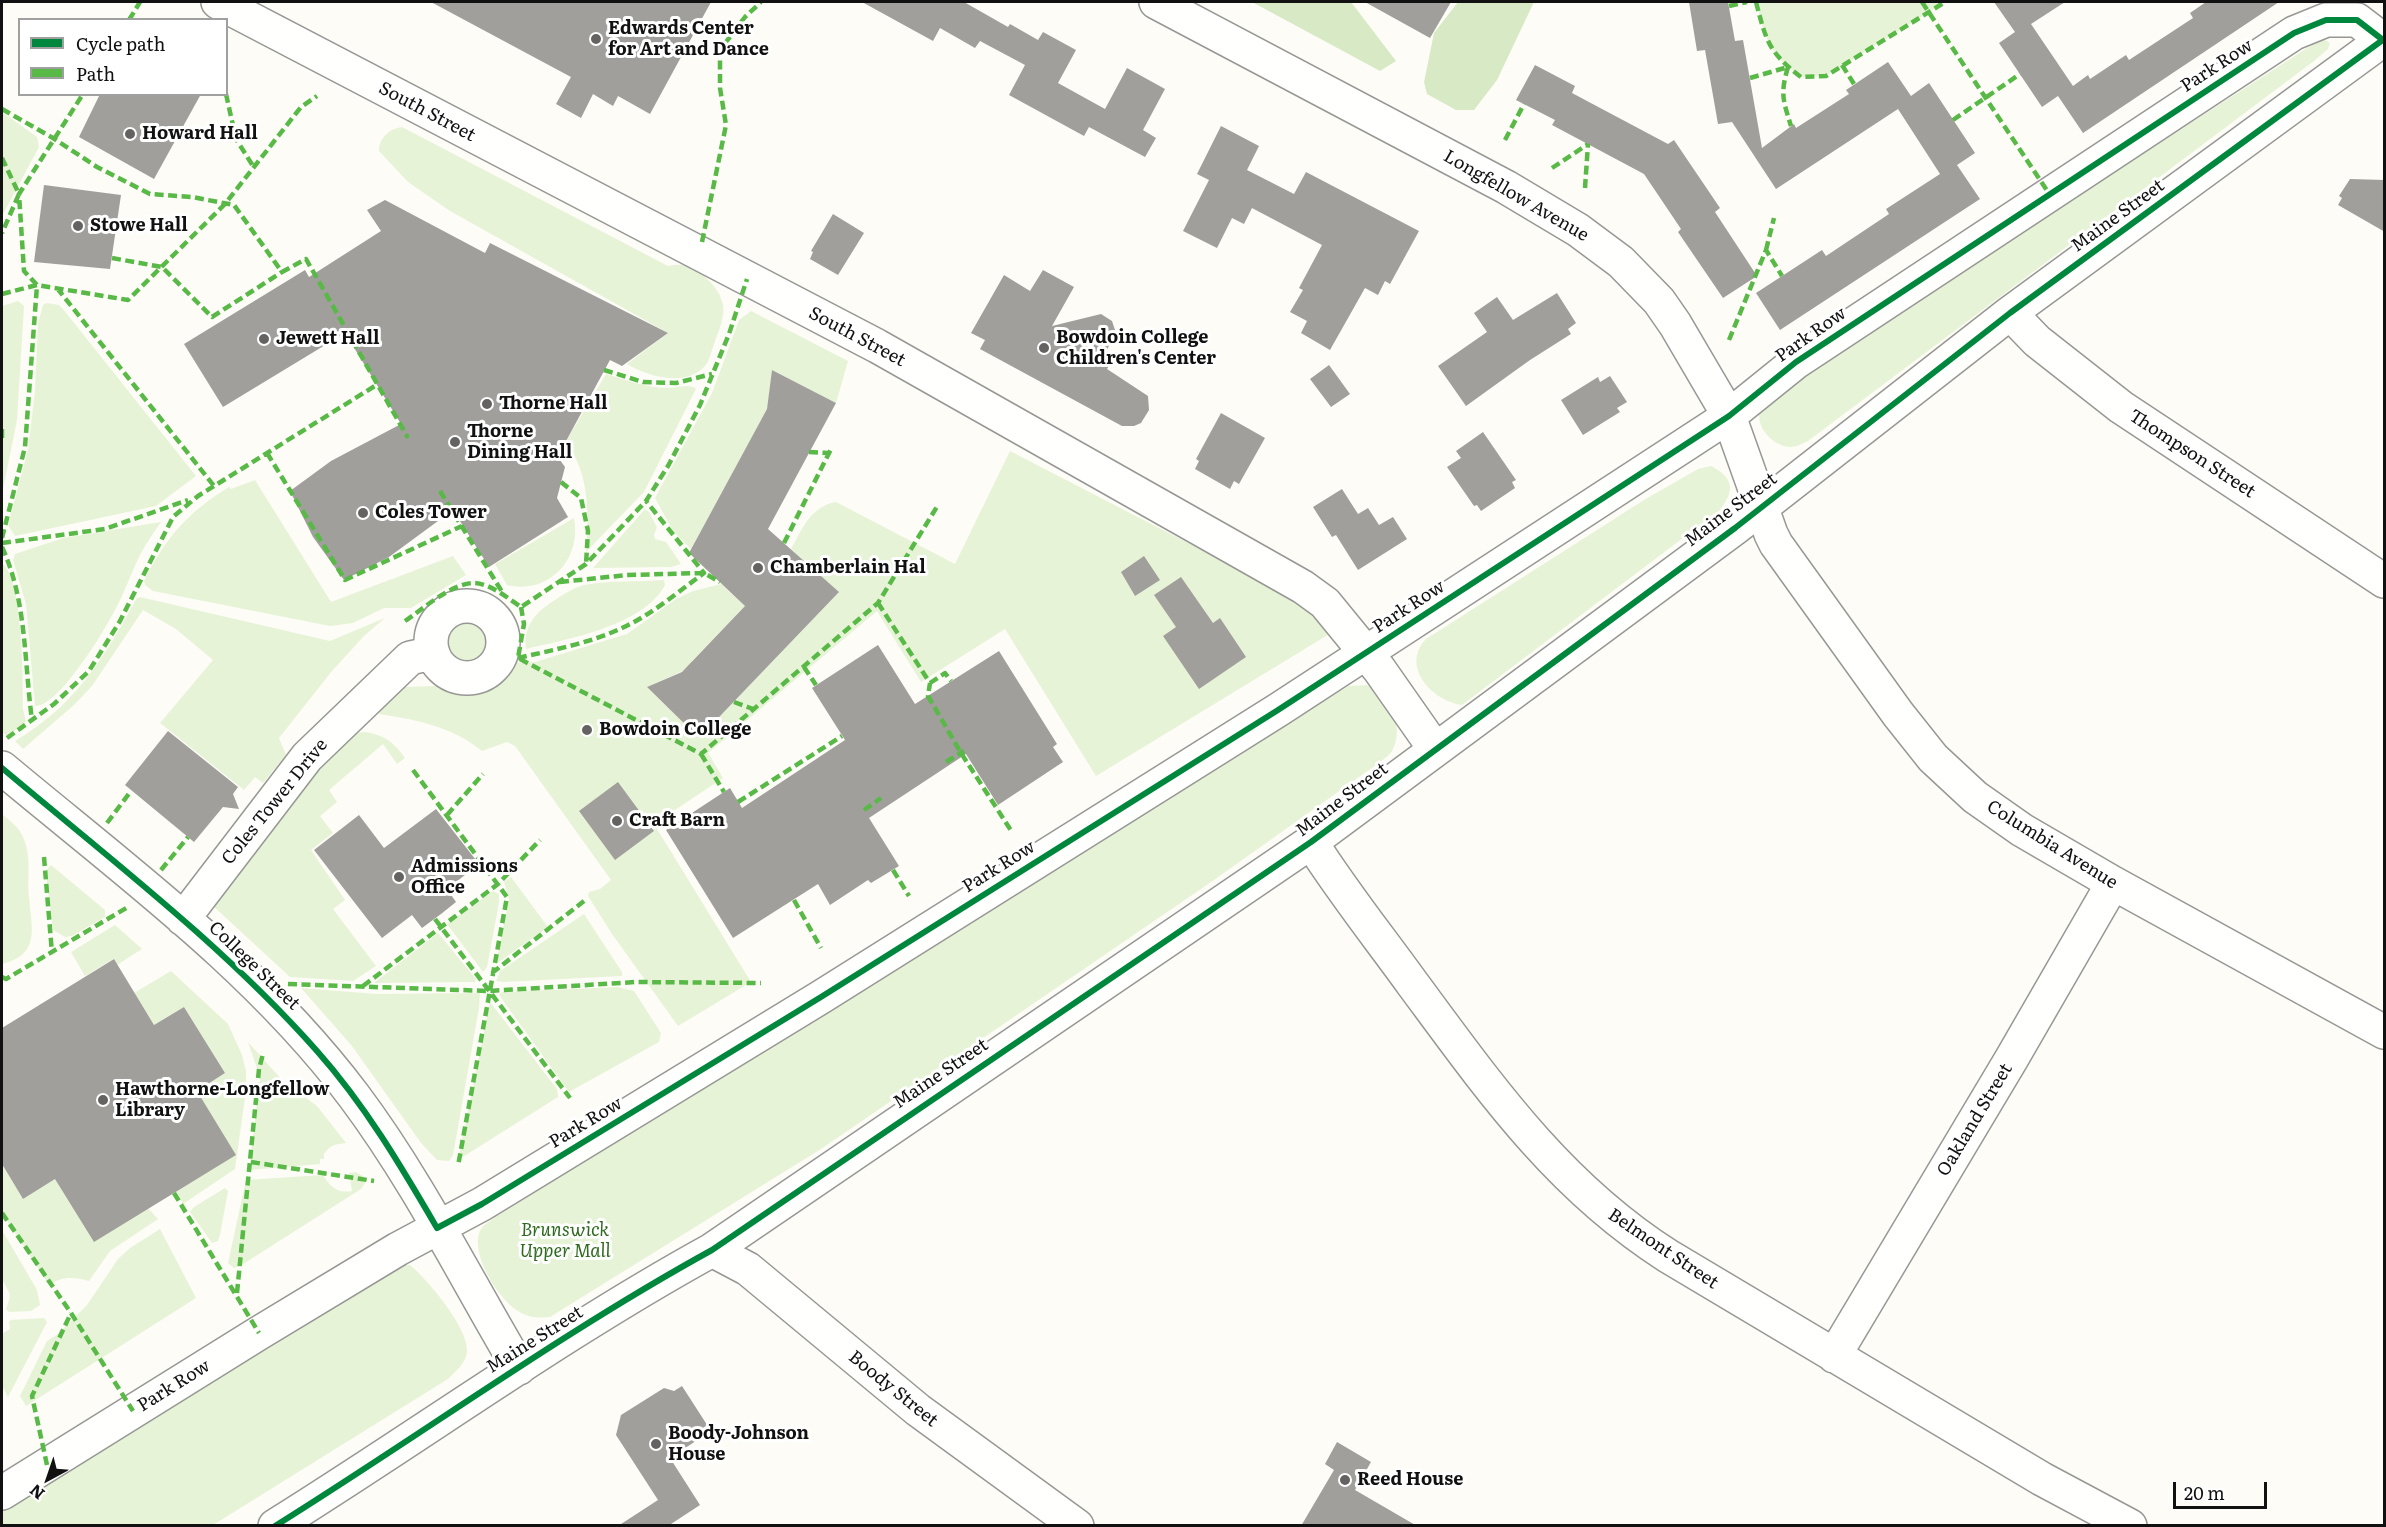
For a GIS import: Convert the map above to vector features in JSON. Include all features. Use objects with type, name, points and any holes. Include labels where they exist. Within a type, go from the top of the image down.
[{"type":"street","name":"South Street","points":[[218,2],[877,346],[1303,587],[1325,603],[1366,653],[1435,749]]},
{"type":"street","name":"Longfellow Avenue","points":[[1156,2],[1506,187],[1599,245],[1621,262],[1659,301],[1729,416],[1762,507]]},
{"type":"street","name":"Park Row","points":[[2,1493],[249,1339],[482,1204],[820,997],[1366,653],[1729,416],[1796,362],[2294,33],[2326,20],[2357,20],[2384,40]]},
{"type":"street","name":"Maine Street","points":[[275,1526],[519,1368],[669,1274],[712,1250],[1311,842],[1762,507],[2010,313],[2384,40]]},
{"type":"street","name":"Thompson Street","points":[[2010,313],[2037,341],[2121,407],[2385,581]]},
{"type":"street","name":"Columbia Avenue","points":[[1762,507],[1776,544],[1898,714],[1933,758],[1976,796],[2022,830],[2113,883],[2385,1032]]},
{"type":"street","name":"Coles Tower Drive","points":[[183,919],[307,757],[410,658],[433,653]]},
{"type":"street","name":"College Street","points":[[2,768],[243,972],[325,1060],[385,1139],[519,1368]]},
{"type":"street","name":"Belmont Street","points":[[1311,842],[1460,1048],[1554,1164],[1595,1203],[1638,1237],[1834,1356],[2042,1479],[2130,1526]]},
{"type":"street","name":"Oakland Street","points":[[1834,1356],[2012,1058],[2113,883]]},
{"type":"street","name":"Boody Street","points":[[712,1250],[748,1269],[918,1410],[1077,1526]]},
{"type":"green space","points":[[1252,2],[1351,2],[1396,61],[1380,71]]},
{"type":"green space","points":[[1458,2],[1534,2],[1497,80],[1474,110],[1456,110],[1427,94],[1424,82],[1434,33]]},
{"type":"green space","points":[[1756,2],[1945,2],[1826,76],[1801,77],[1782,60],[1770,44],[1762,26]]},
{"type":"green space","points":[[2325,40],[2330,43],[2328,49],[2314,61],[1808,441],[1798,446],[1784,446],[1770,438],[1765,432],[1759,418],[1763,404],[1792,380],[2318,41]]},
{"type":"green space","points":[[2,112],[37,137],[39,147],[2,216]]},
{"type":"green space","points":[[402,127],[668,266],[684,265],[704,276],[718,293],[723,310],[720,328],[705,366],[697,373],[687,377],[666,378],[655,376],[627,364],[668,333],[450,211],[408,182],[379,151],[379,146],[386,135]]},
{"type":"green space","points":[[18,301],[24,306],[17,420],[2,494],[2,306]]},
{"type":"green space","points":[[47,303],[59,305],[63,309],[196,476],[156,506],[15,536],[8,525],[28,450],[35,391],[38,324],[43,305]]},
{"type":"green space","points":[[751,311],[848,361],[836,403],[772,370],[766,421],[762,419],[691,549],[673,531],[655,498],[712,393],[739,320]]},
{"type":"green space","points":[[606,374],[653,387],[687,386],[696,389],[644,492],[586,552],[588,524],[586,494],[579,466],[565,443]]},
{"type":"green space","points":[[1010,451],[1277,589],[1314,612],[1331,633],[1096,776],[1005,629],[921,682],[877,611],[708,753],[723,778],[654,824],[751,982],[678,1026],[612,934],[588,896],[589,892],[600,889],[611,880],[515,746],[507,742],[482,751],[470,742],[433,725],[379,714],[373,710],[401,687],[476,685],[491,679],[508,660],[522,663],[535,662],[627,634],[676,599],[693,591],[721,584],[745,606],[692,661],[696,665],[647,687],[699,738],[838,593],[791,549],[808,520],[820,508],[836,502],[955,564]]},
{"type":"green space","points":[[1711,466],[1724,475],[1730,485],[1728,496],[1720,510],[1462,705],[1440,697],[1423,681],[1416,660],[1419,649],[1426,639],[1644,500],[1698,469]]},
{"type":"green space","points":[[255,480],[331,602],[453,556],[466,575],[411,608],[384,608],[353,623],[330,626],[153,591],[145,585],[144,581],[160,552],[190,516],[229,487],[231,489]]},
{"type":"green space","points":[[645,509],[657,527],[655,539],[666,542],[681,564],[671,567],[593,568]]},
{"type":"green space","points":[[574,518],[573,547],[559,571],[536,585],[522,587],[507,585],[495,564]]},
{"type":"green space","points":[[161,522],[141,553],[115,611],[83,662],[57,693],[45,703],[35,706],[26,604],[13,560],[15,554],[63,538]]},
{"type":"green space","points":[[2,564],[9,573],[18,609],[23,709],[26,722],[7,736],[2,732]]},
{"type":"green space","points":[[664,580],[665,585],[654,599],[640,611],[622,621],[583,635],[526,649],[527,633],[532,620],[548,605],[572,589],[603,582]]},
{"type":"green space","points":[[140,597],[330,641],[385,618],[364,636],[332,671],[279,738],[286,755],[263,783],[255,777],[244,790],[160,723],[213,660],[176,629],[143,610],[92,686],[74,705],[23,749],[15,741],[36,727],[71,697],[99,661],[136,599]]},
{"type":"green space","points":[[468,623],[481,629],[487,642],[481,655],[468,661],[455,655],[449,642],[455,629]]},
{"type":"green space","name":"Brunswick Upper Mall","points":[[1367,685],[1388,704],[1396,721],[1396,740],[1390,753],[1214,880],[821,1149],[550,1317],[526,1315],[502,1297],[482,1262],[478,1239],[481,1229],[495,1217],[919,955],[1115,829],[1311,708],[1349,686]]},
{"type":"green space","points":[[366,732],[388,740],[405,758],[397,764],[383,744],[329,790],[337,802],[320,816],[333,833],[311,850],[345,900],[333,909],[376,966],[353,981],[290,977],[212,905],[338,741],[354,733]]},
{"type":"green space","points":[[2,814],[19,830],[26,844],[32,929],[29,946],[23,954],[2,964]]},
{"type":"green space","points":[[51,865],[105,910],[105,917],[72,936],[65,937],[53,930],[46,875]]},
{"type":"green space","points":[[511,877],[548,927],[496,964],[509,899],[504,882]]},
{"type":"green space","points":[[493,891],[499,894],[499,903],[487,967],[483,972],[447,924]]},
{"type":"green space","points":[[584,914],[622,972],[622,976],[496,981],[500,971]]},
{"type":"green space","points":[[115,925],[142,949],[117,965],[113,959],[85,976],[71,952]]},
{"type":"green space","points":[[438,933],[476,979],[475,982],[374,983]]},
{"type":"green space","points":[[171,971],[228,1024],[242,1055],[246,1071],[246,1090],[235,1169],[183,1204],[176,1191],[197,1091],[225,1073],[184,1007],[154,1025],[134,993]]},
{"type":"green space","points":[[618,987],[634,991],[661,1033],[659,1042],[569,1092],[499,995],[502,992]]},
{"type":"green space","points":[[301,988],[377,994],[480,993],[453,1155],[449,1161],[437,1160],[421,1143],[352,1046]]},
{"type":"green space","points":[[490,1002],[557,1089],[558,1097],[458,1160]]},
{"type":"green space","points":[[248,1042],[282,1080],[317,1106],[346,1143],[331,1147],[324,1154],[324,1159],[320,1159],[320,1164],[249,1170],[260,1080]]},
{"type":"green space","points":[[2,1164],[23,1199],[55,1179],[148,1208],[158,1219],[110,1251],[89,1281],[68,1278],[49,1285],[2,1213]]},
{"type":"green space","points":[[355,1172],[363,1176],[365,1183],[361,1189],[240,1266],[234,1268],[228,1263],[246,1180],[323,1175],[334,1188],[346,1192],[352,1191],[349,1173]]},
{"type":"green space","points":[[225,1188],[228,1191],[220,1235],[218,1241],[212,1243],[190,1212],[194,1207]]},
{"type":"green space","points":[[160,1229],[196,1298],[26,1406],[20,1396],[47,1341],[58,1334],[87,1305],[118,1259],[130,1248]]},
{"type":"green space","points":[[2,1230],[37,1290],[40,1305],[31,1311],[9,1312],[6,1309],[10,1294],[1,1274]]},
{"type":"green space","points":[[410,1265],[446,1305],[466,1342],[465,1360],[448,1379],[213,1525],[2,1526],[2,1506],[395,1266]]},
{"type":"green space","points":[[44,1318],[47,1322],[8,1397],[2,1386],[2,1334],[10,1329],[11,1320]]},
{"type":"building","name":"Edwards Center for Art and Dance","points":[[431,2],[711,2],[650,114],[618,96],[613,106],[593,94],[581,118],[556,104],[571,77]]},
{"type":"building","points":[[862,2],[964,2],[1008,27],[1010,24],[1038,40],[1043,32],[1076,50],[1058,83],[1105,109],[1127,68],[1165,89],[1143,130],[1156,138],[1145,157],[1089,127],[1084,136],[1009,95],[1025,65],[980,41],[975,48],[940,28],[933,41]]},
{"type":"building","points":[[1365,2],[1451,2],[1430,38]]},
{"type":"building","points":[[1689,2],[1728,2],[1735,41],[1743,40],[1762,148],[1794,124],[1796,128],[1849,94],[1846,90],[1888,62],[1911,96],[1929,83],[1975,153],[1957,165],[1980,199],[1780,330],[1756,293],[1822,250],[1826,256],[1889,214],[1886,209],[1940,174],[1898,109],[1776,189],[1732,122],[1718,124],[1705,50],[1697,51]]},
{"type":"building","points":[[1994,2],[2065,2],[2031,24],[2073,86],[2088,75],[2090,79],[2126,55],[2129,60],[2193,18],[2190,13],[2206,2],[2279,2],[2083,133],[2058,96],[2042,107],[1999,43],[2015,32]]},
{"type":"building","points":[[1535,65],[1575,86],[1572,93],[1668,144],[1674,140],[1720,208],[1715,212],[1757,276],[1723,298],[1678,232],[1681,229],[1644,174],[1552,125],[1555,120],[1516,100]]},
{"type":"building","name":"Howard Hall","points":[[99,96],[200,96],[154,179],[79,137]]},
{"type":"building","points":[[1221,126],[1259,146],[1247,170],[1294,194],[1306,172],[1419,231],[1390,284],[1385,281],[1378,295],[1365,288],[1330,350],[1301,333],[1307,321],[1290,312],[1303,290],[1299,288],[1322,245],[1252,208],[1244,224],[1232,218],[1217,248],[1183,231],[1209,180],[1197,174]]},
{"type":"building","points":[[2350,179],[2385,180],[2385,232],[2338,205],[2342,198],[2339,196]]},
{"type":"building","name":"Stowe Hall","points":[[44,185],[121,195],[110,269],[34,262]]},
{"type":"building","name":"Thorne Hall","points":[[385,200],[485,253],[490,243],[668,333],[622,366],[610,360],[557,456],[565,467],[557,498],[568,517],[489,567],[453,510],[389,557],[344,580],[313,537],[290,491],[331,461],[401,424],[345,333],[223,407],[184,344],[305,270],[309,277],[381,231],[367,210]]},
{"type":"building","points":[[833,214],[864,233],[838,275],[810,259],[813,252],[811,251]]},
{"type":"building","name":"Bowdoin College Children's Center","points":[[1043,270],[1074,287],[1052,326],[1101,314],[1112,321],[1116,333],[1104,355],[1113,360],[1107,369],[1148,396],[1149,410],[1141,423],[1134,426],[1122,426],[980,349],[985,340],[971,333],[1004,275],[1030,291]]},
{"type":"building","points":[[1557,293],[1576,323],[1568,329],[1571,334],[1466,406],[1438,366],[1487,332],[1474,313],[1497,297],[1513,320]]},
{"type":"building","points":[[1329,365],[1350,394],[1331,407],[1310,379]]},
{"type":"building","name":"Chamberlain Hal","points":[[772,370],[836,403],[768,529],[839,592],[699,738],[647,687],[682,672],[745,606],[689,553],[767,409]]},
{"type":"building","points":[[1610,376],[1627,402],[1617,408],[1620,412],[1583,435],[1561,400],[1598,377],[1600,382]]},
{"type":"building","points":[[1221,413],[1265,438],[1239,484],[1234,481],[1230,489],[1195,469],[1199,461],[1196,459]]},
{"type":"building","points":[[1483,432],[1516,480],[1512,482],[1515,488],[1481,511],[1477,505],[1474,506],[1447,467],[1461,458],[1456,451]]},
{"type":"building","points":[[1342,489],[1358,514],[1368,508],[1379,525],[1393,517],[1407,539],[1358,570],[1336,535],[1332,537],[1313,507]]},
{"type":"building","points":[[1144,556],[1160,580],[1135,596],[1121,572]]},
{"type":"building","points":[[1181,577],[1213,623],[1220,618],[1246,657],[1199,689],[1163,636],[1176,627],[1154,595]]},
{"type":"building","points":[[878,645],[915,704],[999,651],[1057,744],[1053,747],[1063,762],[998,805],[966,754],[869,818],[899,866],[871,883],[868,880],[830,905],[818,884],[733,938],[666,830],[730,788],[742,808],[845,740],[812,688]]},
{"type":"building","points":[[168,731],[238,787],[233,794],[239,809],[223,807],[194,842],[125,785]]},
{"type":"building","name":"Craft Barn","points":[[618,782],[654,831],[615,860],[579,811]]},
{"type":"building","name":"Admissions Office","points":[[436,809],[479,864],[447,889],[456,902],[441,914],[422,928],[412,915],[382,938],[314,850],[359,815],[384,848]]},
{"type":"building","name":"Hawthorne-Longfellow Library","points":[[114,959],[154,1025],[184,1007],[225,1073],[197,1091],[236,1155],[94,1242],[55,1179],[23,1199],[2,1164],[2,1028]]},
{"type":"building","name":"Boody-Johnson House","points":[[682,1386],[711,1431],[670,1458],[700,1505],[668,1526],[618,1526],[658,1500],[616,1435],[621,1415],[664,1388],[674,1391]]},
{"type":"building","name":"Reed House","points":[[1337,1442],[1371,1462],[1355,1490],[1417,1526],[1301,1526],[1334,1470],[1325,1464]]},
{"type":"marked path","points":[[130,18],[140,2]]},
{"type":"marked path","points":[[702,242],[726,125],[720,88],[720,50],[745,17],[761,2]]},
{"type":"marked path","points":[[1729,6],[1747,2]]},
{"type":"marked path","points":[[1756,2],[1770,44],[1781,60],[1801,77],[1826,76],[1945,2]]},
{"type":"marked path","points":[[1922,2],[2050,195]]},
{"type":"marked path","points":[[1842,65],[1854,84]]},
{"type":"marked path","points":[[1788,67],[1784,97],[1791,126]]},
{"type":"marked path","points":[[1750,78],[1788,67]]},
{"type":"marked path","points":[[1953,120],[2020,74]]},
{"type":"marked path","points":[[2,538],[25,447],[37,285],[24,271],[19,194],[82,96]]},
{"type":"marked path","points":[[226,96],[236,139],[253,166]]},
{"type":"marked path","points":[[2,294],[37,285],[128,300],[225,204],[301,107],[317,96]]},
{"type":"marked path","points":[[1505,140],[1524,104]]},
{"type":"marked path","points":[[2,109],[53,138],[97,167],[150,194],[192,197],[234,205],[282,272],[306,259],[408,438]]},
{"type":"marked path","points":[[181,131],[236,139]]},
{"type":"marked path","points":[[1552,168],[1588,144]]},
{"type":"marked path","points":[[1585,188],[1588,144]]},
{"type":"marked path","points":[[2,158],[19,194],[2,233]]},
{"type":"marked path","points":[[1766,250],[1774,218]]},
{"type":"marked path","points":[[1729,340],[1766,250],[1782,276]]},
{"type":"marked path","points":[[112,258],[162,267],[212,317],[282,272]]},
{"type":"marked path","points":[[405,621],[448,591],[466,584],[475,583],[487,586],[521,607],[586,564],[646,501],[668,466],[700,405],[729,334],[747,279]]},
{"type":"marked path","points":[[57,288],[214,486]]},
{"type":"marked path","points":[[604,370],[643,382],[676,383],[712,374]]},
{"type":"marked path","points":[[7,738],[54,704],[89,671],[120,621],[173,517],[198,496],[378,384]]},
{"type":"marked path","points":[[2,429],[2,438]]},
{"type":"marked path","points":[[784,543],[832,447]]},
{"type":"marked path","points":[[809,452],[829,453]]},
{"type":"marked path","points":[[267,453],[345,580],[462,526]]},
{"type":"marked path","points":[[561,482],[581,498],[588,531],[586,564]]},
{"type":"marked path","points":[[440,491],[504,595]]},
{"type":"marked path","points":[[2,543],[105,529],[188,500]]},
{"type":"marked path","points":[[518,658],[584,642],[633,623],[704,573],[646,501]]},
{"type":"marked path","points":[[521,607],[524,624],[518,658],[701,754],[878,603],[938,505]]},
{"type":"marked path","points":[[2,547],[10,568],[20,610],[32,720]]},
{"type":"marked path","points":[[560,582],[627,575],[704,573],[720,582]]},
{"type":"marked path","points":[[878,603],[930,683],[928,696],[961,753],[1012,832]]},
{"type":"marked path","points":[[804,667],[816,685]]},
{"type":"marked path","points":[[930,683],[945,673],[951,681]]},
{"type":"marked path","points":[[734,702],[753,709]]},
{"type":"marked path","points":[[738,802],[842,736]]},
{"type":"marked path","points":[[946,762],[964,751]]},
{"type":"marked path","points":[[701,754],[724,792]]},
{"type":"marked path","points":[[413,770],[507,897],[458,1166]]},
{"type":"marked path","points":[[447,815],[483,774]]},
{"type":"marked path","points":[[107,823],[131,791]]},
{"type":"marked path","points":[[864,810],[881,798]]},
{"type":"marked path","points":[[161,870],[188,837]]},
{"type":"marked path","points":[[363,986],[498,884],[540,840]]},
{"type":"marked path","points":[[44,857],[52,953]]},
{"type":"marked path","points":[[893,870],[909,896]]},
{"type":"marked path","points":[[794,900],[821,948]]},
{"type":"marked path","points":[[492,973],[584,901]]},
{"type":"marked path","points":[[2,977],[6,979],[128,907]]},
{"type":"marked path","points":[[435,919],[570,1098]]},
{"type":"marked path","points":[[288,984],[489,991],[636,982],[761,983]]},
{"type":"marked path","points":[[237,1293],[259,1069],[263,1054]]},
{"type":"marked path","points":[[251,1162],[374,1181]]},
{"type":"marked path","points":[[174,1193],[259,1333]]},
{"type":"marked path","points":[[2,1213],[71,1313],[133,1411]]},
{"type":"marked path","points":[[47,1465],[32,1396],[71,1313]]},
{"type":"cycle path","points":[[2,768],[165,904],[281,1012],[317,1051],[367,1114],[437,1228],[482,1204],[821,997],[1278,710],[1729,416],[1796,362],[2294,33],[2326,20],[2357,20],[2383,40]]},
{"type":"cycle path","points":[[275,1526],[601,1315],[712,1250],[1311,842],[1735,528],[2010,313],[2384,39]]},
{"type":"place","name":"Edwards Center for Art and Dance","points":[[596,39]]},
{"type":"place","name":"Howard Hall","points":[[130,134]]},
{"type":"place","name":"Stowe Hall","points":[[78,226]]},
{"type":"place","name":"Jewett Hall","points":[[264,339]]},
{"type":"place","name":"Bowdoin College Children's Center","points":[[1044,348]]},
{"type":"place","name":"Thorne Hall","points":[[487,404]]},
{"type":"place","name":"Thorne Dining Hall","points":[[455,442]]},
{"type":"place","name":"Coles Tower","points":[[363,513]]},
{"type":"place","name":"Chamberlain Hal","points":[[758,568]]},
{"type":"place","name":"Bowdoin College","points":[[587,730]]},
{"type":"place","name":"Craft Barn","points":[[617,821]]},
{"type":"place","name":"Admissions Office","points":[[399,877]]},
{"type":"place","name":"Hawthorne-Longfellow Library","points":[[103,1100]]},
{"type":"place","name":"Boody-Johnson House","points":[[656,1444]]},
{"type":"place","name":"Reed House","points":[[1345,1480]]}]
